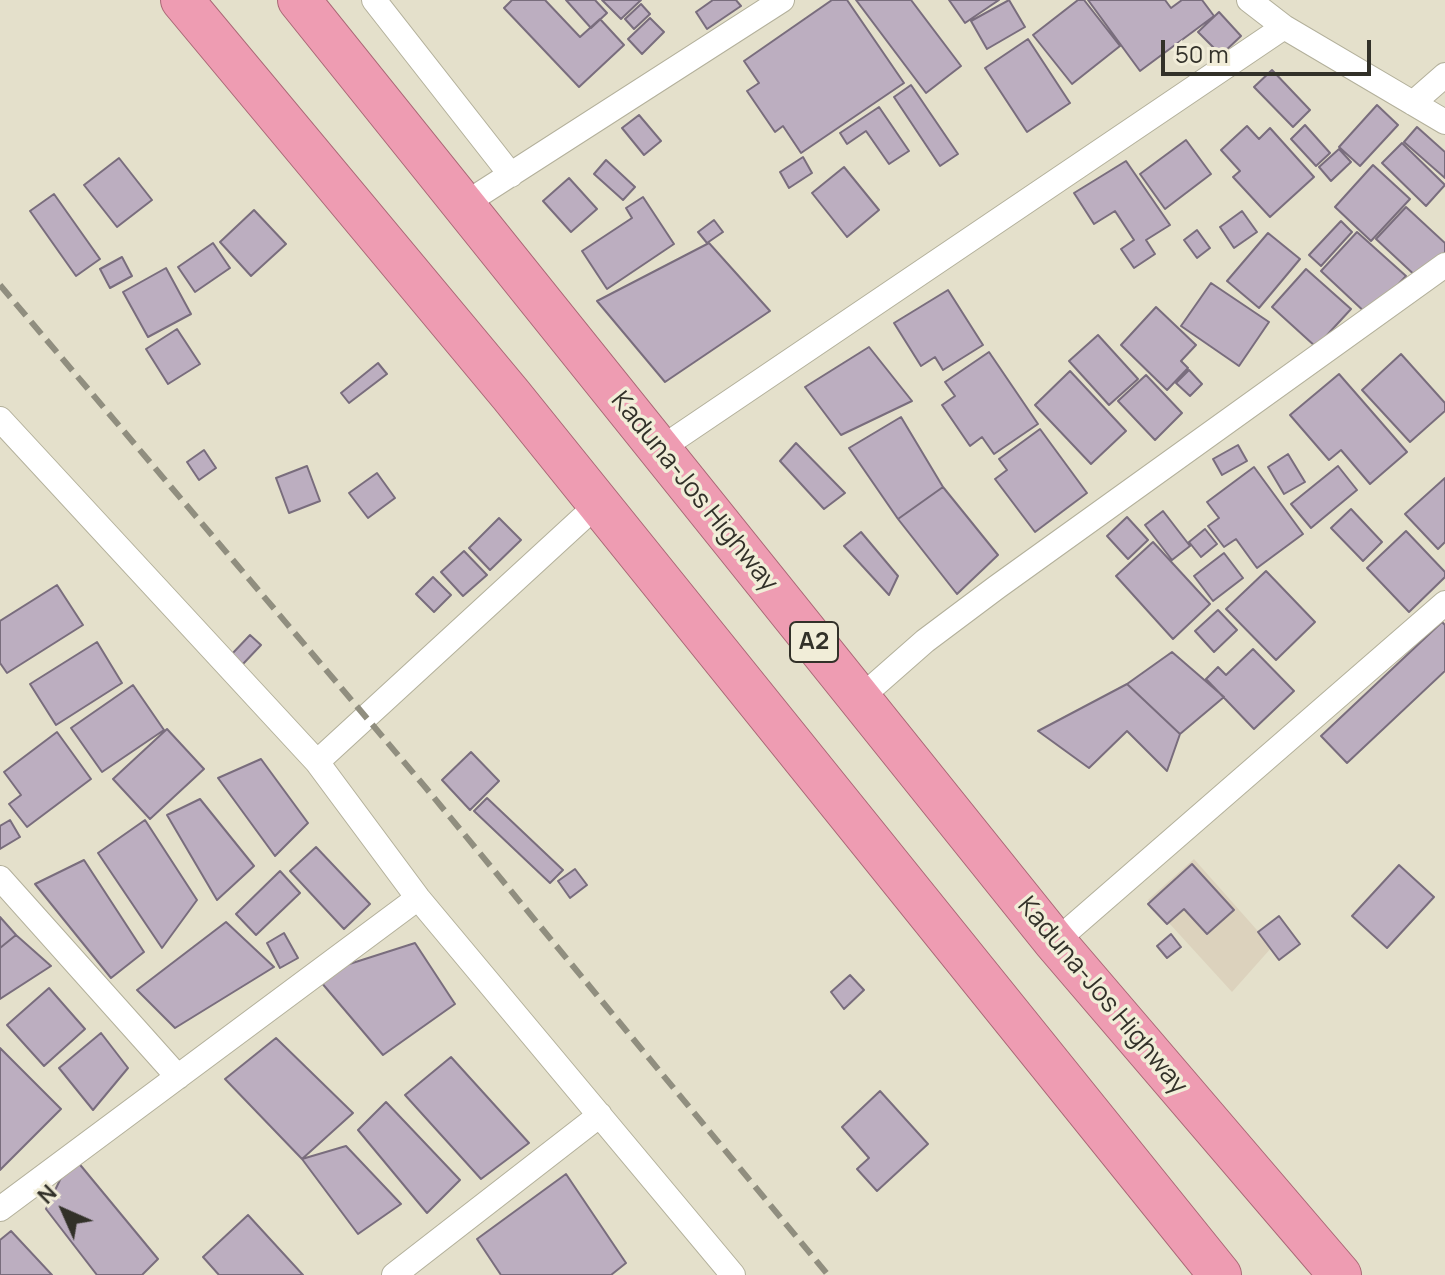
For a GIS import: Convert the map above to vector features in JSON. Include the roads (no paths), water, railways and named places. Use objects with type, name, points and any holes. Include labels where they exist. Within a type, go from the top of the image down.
[{"type":"highway","points":[[182,0],[598,504],[1220,1275]]},
{"type":"highway","name":"Kaduna-Jos Highway","points":[[299,0],[1055,942],[1340,1275]]},
{"type":"street","points":[[374,0],[511,175]]},
{"type":"street","points":[[463,205],[782,0]]},
{"type":"street","points":[[1249,0],[1284,27],[1445,122]]},
{"type":"street","points":[[660,449],[1284,27]]},
{"type":"street","points":[[1413,103],[1445,75]]},
{"type":"street","points":[[859,699],[925,641],[997,587],[1445,265]]},
{"type":"street","points":[[0,419],[317,762],[418,898],[733,1275]]},
{"type":"street","points":[[317,762],[598,504]]},
{"type":"street","points":[[1055,942],[1445,603]]},
{"type":"street","points":[[0,878],[178,1077]]},
{"type":"street","points":[[0,1209],[418,898]]},
{"type":"street","points":[[394,1275],[600,1115]]},
{"type":"railway","points":[[0,285],[426,788],[828,1275]]}]
